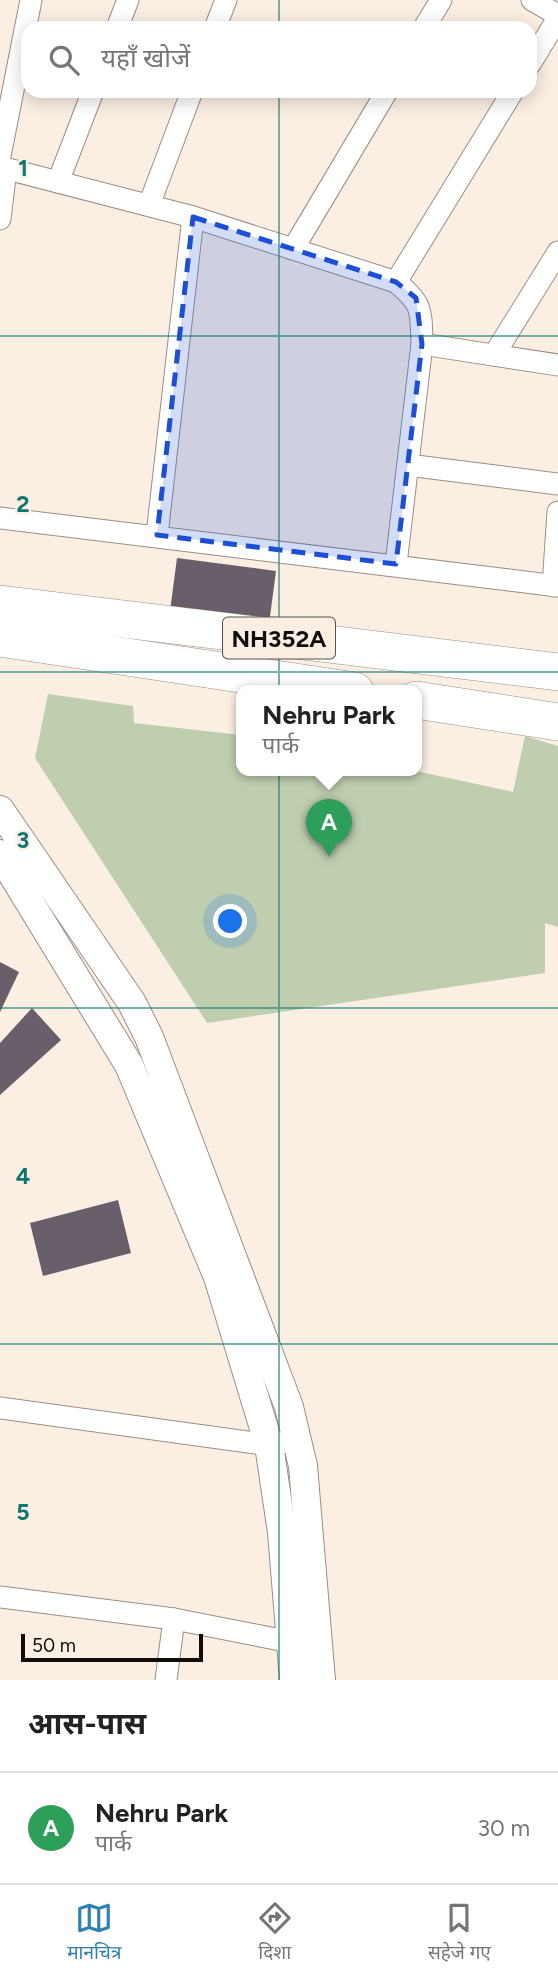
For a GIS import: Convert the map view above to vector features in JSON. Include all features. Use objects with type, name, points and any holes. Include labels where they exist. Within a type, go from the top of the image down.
[{"type":"highway","name":"NH352A","points":[[0,604],[558,672]]},
{"type":"highway","name":"NH352A","points":[[0,638],[315,685]]},
{"type":"highway","points":[[422,701],[558,722]]},
{"type":"street","points":[[27,21],[31,0]]},
{"type":"street","points":[[120,21],[128,0]]},
{"type":"street","points":[[218,21],[226,0]]},
{"type":"street","points":[[428,21],[441,0]]},
{"type":"street","points":[[532,0],[558,17],[537,52]]},
{"type":"street","points":[[0,219],[2,164],[21,57]]},
{"type":"street","points":[[58,182],[90,98]]},
{"type":"street","points":[[149,205],[189,98]]},
{"type":"street","points":[[293,248],[383,98]]},
{"type":"street","points":[[396,282],[509,98]]},
{"type":"street","points":[[2,164],[293,248],[396,282],[416,298],[421,319],[422,344],[396,564]]},
{"type":"street","points":[[157,535],[193,217]]},
{"type":"street","points":[[494,355],[558,252]]},
{"type":"street","points":[[422,344],[558,365]]},
{"type":"street","points":[[408,465],[558,484]]},
{"type":"street","points":[[0,518],[396,564],[555,586],[558,512]]},
{"type":"street","points":[[0,810],[125,992],[149,1037],[255,1317],[298,1441],[303,1466],[321,1680]]},
{"type":"street","points":[[0,854],[129,1065],[218,1277],[269,1445],[282,1532],[294,1680]]},
{"type":"street","points":[[0,1408],[269,1445],[298,1441]]},
{"type":"street","points":[[0,1597],[174,1619],[291,1642]]},
{"type":"street","points":[[166,1680],[174,1619]]},
{"type":"highlighted area","points":[[193,217],[396,282],[416,298],[422,344],[396,564],[157,535]]},
{"type":"green space","points":[[48,694],[133,706],[134,723],[236,734],[236,776],[422,776],[422,772],[513,792],[525,736],[558,746],[558,927],[545,923],[545,973],[207,1023],[35,758]]},
{"type":"building","points":[[177,558],[276,571],[269,624],[170,611]]},
{"type":"building","points":[[0,962],[19,972],[0,1012]]},
{"type":"building","points":[[32,1008],[61,1040],[0,1095],[0,1043]]},
{"type":"building","points":[[118,1200],[131,1253],[43,1276],[30,1223]]},
{"type":"place","name":"Nehru Park","points":[[329,857]]}]
